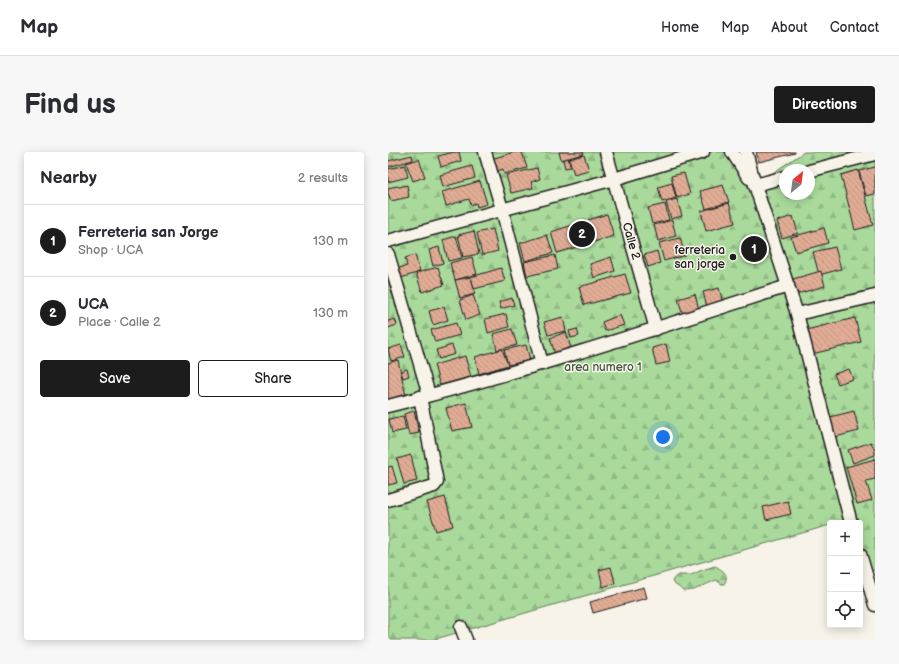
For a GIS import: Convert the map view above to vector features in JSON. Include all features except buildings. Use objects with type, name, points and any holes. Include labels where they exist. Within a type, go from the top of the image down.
[{"type":"street","points":[[485,152],[502,210],[542,364]]},
{"type":"street","name":"Calle 2","points":[[606,152],[656,329]]},
{"type":"street","points":[[388,240],[614,179],[702,152]]},
{"type":"street","points":[[732,152],[755,186]]},
{"type":"street","points":[[746,152],[755,186],[797,314],[850,520]]},
{"type":"street","points":[[815,169],[875,154]]},
{"type":"street","points":[[755,186],[779,180]]},
{"type":"street","points":[[388,254],[424,396],[437,482],[434,486],[388,500]]},
{"type":"street","points":[[388,406],[542,364],[788,286]]},
{"type":"street","points":[[797,314],[875,296]]},
{"type":"street","points":[[861,556],[870,572],[875,605]]},
{"type":"street","points":[[461,627],[466,640]]},
{"type":"green space","name":"area numero 1","points":[[388,152],[745,152],[755,185],[779,169],[779,200],[815,200],[815,164],[786,164],[804,152],[875,152],[875,570],[865,573],[863,565],[863,520],[827,520],[827,526],[432,640],[388,640]]},
{"type":"green space","points":[[715,566],[721,569],[726,575],[726,581],[724,584],[716,580],[694,590],[684,591],[672,581],[679,575],[691,575]]},
{"type":"place","name":"UCA","points":[[582,234]]},
{"type":"place","name":"Ferreteria san Jorge","points":[[754,249]]},
{"type":"place","name":"ferreteria san jorge","points":[[733,257]]}]
